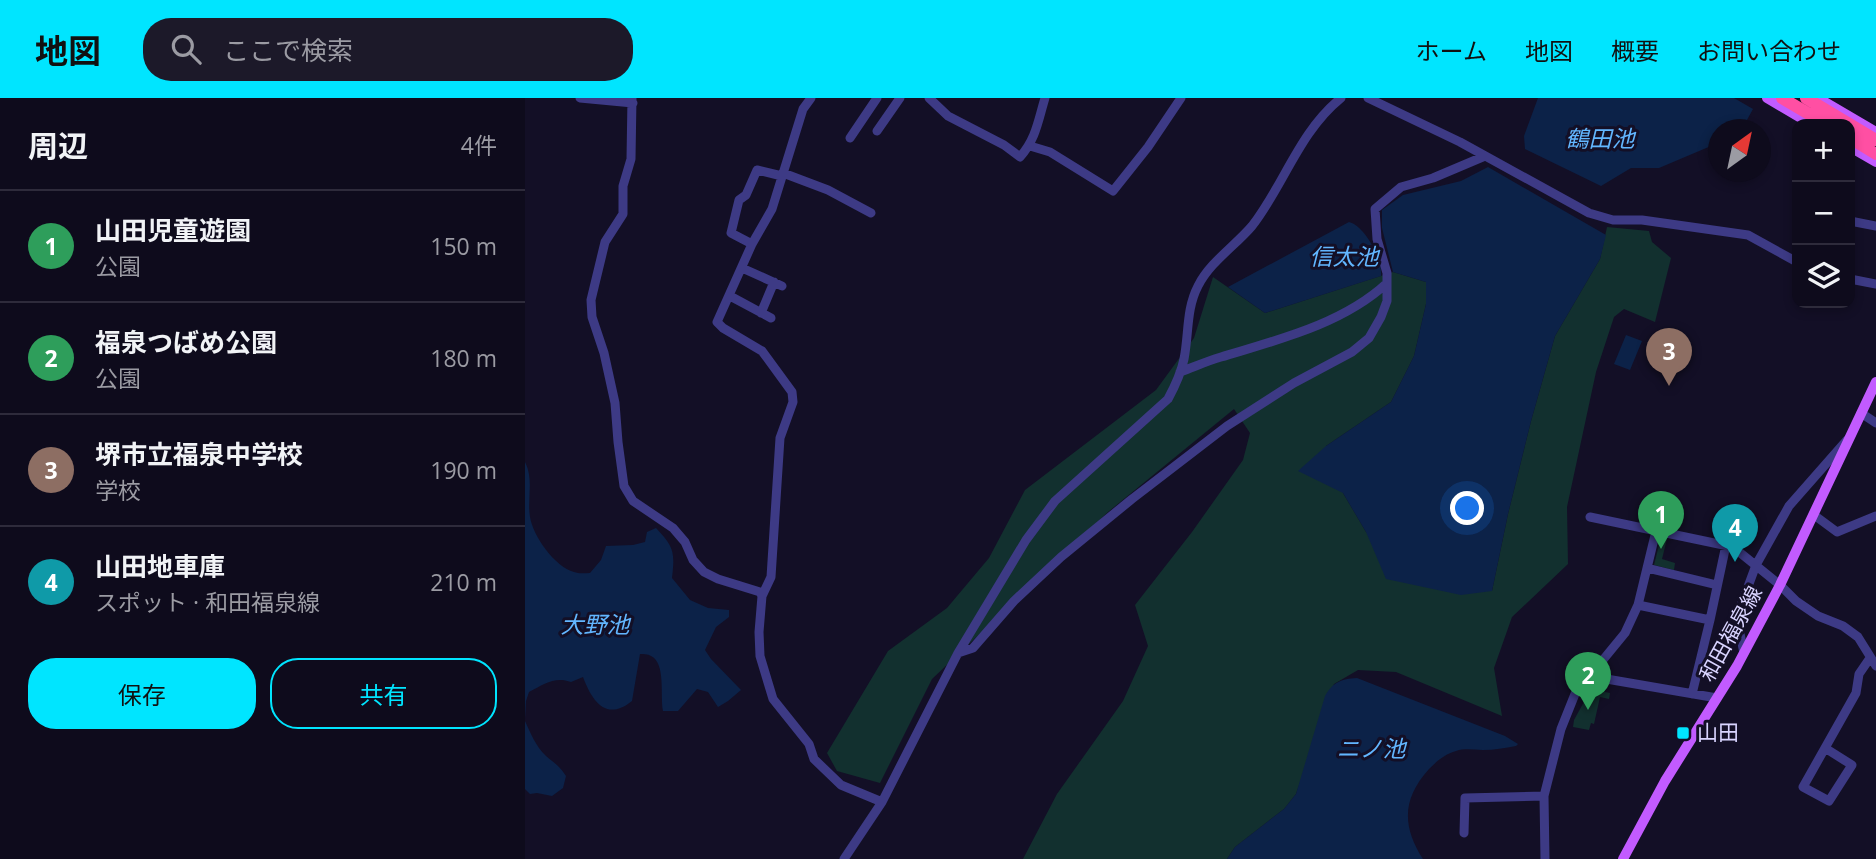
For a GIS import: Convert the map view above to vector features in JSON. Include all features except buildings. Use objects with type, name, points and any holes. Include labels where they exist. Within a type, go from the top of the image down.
[{"type":"highway","points":[[1782,98],[1818,119]]},
{"type":"highway","points":[[1805,98],[1876,140]]},
{"type":"highway","points":[[1855,141],[1876,154]]},
{"type":"main road","points":[[1767,98],[1803,119]]},
{"type":"main road","points":[[1818,98],[1876,132]]},
{"type":"main road","points":[[1855,150],[1876,162]]},
{"type":"main road","name":"和田福泉線","points":[[1623,859],[1665,780],[1744,653],[1780,585],[1875,387]]},
{"type":"street","points":[[580,98],[632,101],[631,159],[623,186],[623,214],[605,242],[591,300],[592,317],[604,353],[615,403],[624,486],[632,501],[673,528],[704,572],[760,592],[762,596]]},
{"type":"street","points":[[811,98],[803,109],[772,209],[752,244],[717,322],[761,351],[793,397],[780,438],[771,577],[762,596],[759,632],[760,656],[773,699],[809,744],[814,759],[841,785],[883,802]]},
{"type":"street","points":[[850,138],[877,98]]},
{"type":"street","points":[[877,131],[900,98]]},
{"type":"street","points":[[929,98],[948,116],[1004,145],[1020,157],[1034,138],[1045,98]]},
{"type":"street","points":[[1030,146],[1050,152],[1113,191],[1149,147],[1181,98]]},
{"type":"street","points":[[844,859],[883,802],[958,653],[1026,540],[1055,502],[1168,399],[1177,383],[1184,358],[1189,312],[1198,286],[1209,270],[1253,224],[1312,127],[1328,108],[1341,98]]},
{"type":"street","points":[[1368,98],[1460,142],[1589,213],[1613,220],[1642,220],[1748,235],[1792,259]]},
{"type":"street","points":[[869,110],[885,120]]},
{"type":"street","points":[[958,653],[973,648],[1014,601],[1061,557],[1227,426],[1276,394],[1352,352],[1369,338],[1387,301],[1387,273],[1377,239],[1375,209],[1401,187],[1433,178],[1485,156]]},
{"type":"street","points":[[752,244],[731,233],[739,200],[746,195],[757,170],[783,175],[828,190],[871,213]]},
{"type":"street","points":[[1855,222],[1876,226]]},
{"type":"street","points":[[742,268],[778,284],[761,313]]},
{"type":"street","points":[[1855,280],[1876,284]]},
{"type":"street","points":[[1180,372],[1309,329],[1352,308],[1387,283]]},
{"type":"street","points":[[730,296],[771,318]]},
{"type":"street","points":[[1861,413],[1876,423]]},
{"type":"street","points":[[1744,653],[1739,629],[1739,611],[1756,565],[1789,506],[1851,434]]},
{"type":"street","points":[[1814,515],[1837,532],[1876,516]]},
{"type":"street","points":[[1590,517],[1733,547],[1780,585],[1795,601],[1818,616],[1843,626],[1858,637],[1873,662],[1859,674],[1856,693],[1803,787],[1829,801],[1852,765],[1825,748]]},
{"type":"street","points":[[1545,859],[1544,796],[1561,729],[1575,694],[1625,633],[1638,605],[1656,531]]},
{"type":"street","points":[[1692,694],[1725,545]]},
{"type":"street","points":[[1647,568],[1717,584]]},
{"type":"street","points":[[1638,605],[1710,620]]},
{"type":"street","points":[[1589,676],[1717,698]]},
{"type":"street","points":[[1464,833],[1465,798],[1544,796]]},
{"type":"green space","points":[[1607,227],[1649,231],[1652,242],[1671,258],[1655,322],[1624,309],[1614,317],[1596,372],[1567,507],[1568,564],[1512,617],[1494,668],[1502,716],[1396,672],[1358,670],[1334,684],[1296,794],[1284,809],[1235,847],[1227,859],[1023,859],[1057,794],[1123,701],[1148,646],[1135,605],[1192,532],[1243,460],[1250,433],[1234,409],[1108,512],[932,679],[880,783],[837,771],[827,753],[888,651],[947,608],[989,558],[1025,490],[1156,390],[1194,338],[1213,277],[1265,313],[1393,272],[1426,282],[1426,304],[1414,356],[1391,402],[1326,446],[1343,493],[1366,532],[1492,591],[1508,514],[1555,336],[1600,259]]},
{"type":"green space","points":[[1661,537],[1667,539],[1662,559],[1675,563],[1674,570],[1654,565]]},
{"type":"green space","points":[[1591,689],[1610,693],[1609,699],[1600,697],[1594,724],[1591,723],[1589,730],[1573,727],[1574,720]]},
{"type":"water","name":"鶴田池","points":[[1538,98],[1734,98],[1753,109],[1748,119],[1708,119],[1708,147],[1659,168],[1631,168],[1601,186],[1525,149],[1524,136]]},
{"type":"water","points":[[1488,167],[1606,235],[1600,259],[1555,336],[1508,514],[1492,591],[1461,595],[1386,579],[1366,532],[1343,493],[1298,471],[1326,446],[1391,402],[1414,356],[1426,304],[1426,282],[1393,272],[1382,228],[1382,210],[1403,195],[1461,181]]},
{"type":"water","name":"信太池","points":[[1349,222],[1361,230],[1372,244],[1379,261],[1381,276],[1265,313],[1228,287]]},
{"type":"water","points":[[1626,335],[1642,341],[1630,370],[1614,364]]},
{"type":"water","name":"大野池","points":[[525,462],[530,482],[529,510],[535,533],[546,550],[567,569],[590,573],[601,560],[606,546],[645,542],[647,532],[656,528],[672,550],[672,578],[690,600],[708,608],[729,610],[729,617],[716,627],[705,650],[741,690],[718,707],[708,692],[697,689],[678,711],[663,711],[659,665],[651,656],[640,654],[632,701],[623,707],[607,709],[601,706],[591,694],[583,677],[571,682],[555,680],[529,692],[525,719]]},
{"type":"water","name":"ニノ池","points":[[1357,678],[1505,736],[1518,744],[1495,749],[1456,751],[1441,758],[1429,769],[1414,791],[1408,813],[1411,835],[1423,859],[1227,859],[1235,847],[1284,809],[1296,794],[1325,696],[1338,682]]},
{"type":"water","points":[[525,721],[539,748],[566,776],[563,788],[552,796],[530,794],[525,789]]},
{"type":"place","name":"堺市立福泉中学校","points":[[1669,386]]},
{"type":"place","name":"山田児童遊園","points":[[1661,549]]},
{"type":"place","name":"山田地車庫","points":[[1735,562]]},
{"type":"place","name":"福泉つばめ公園","points":[[1588,710]]},
{"type":"place","name":"山田","points":[[1683,733]]}]
